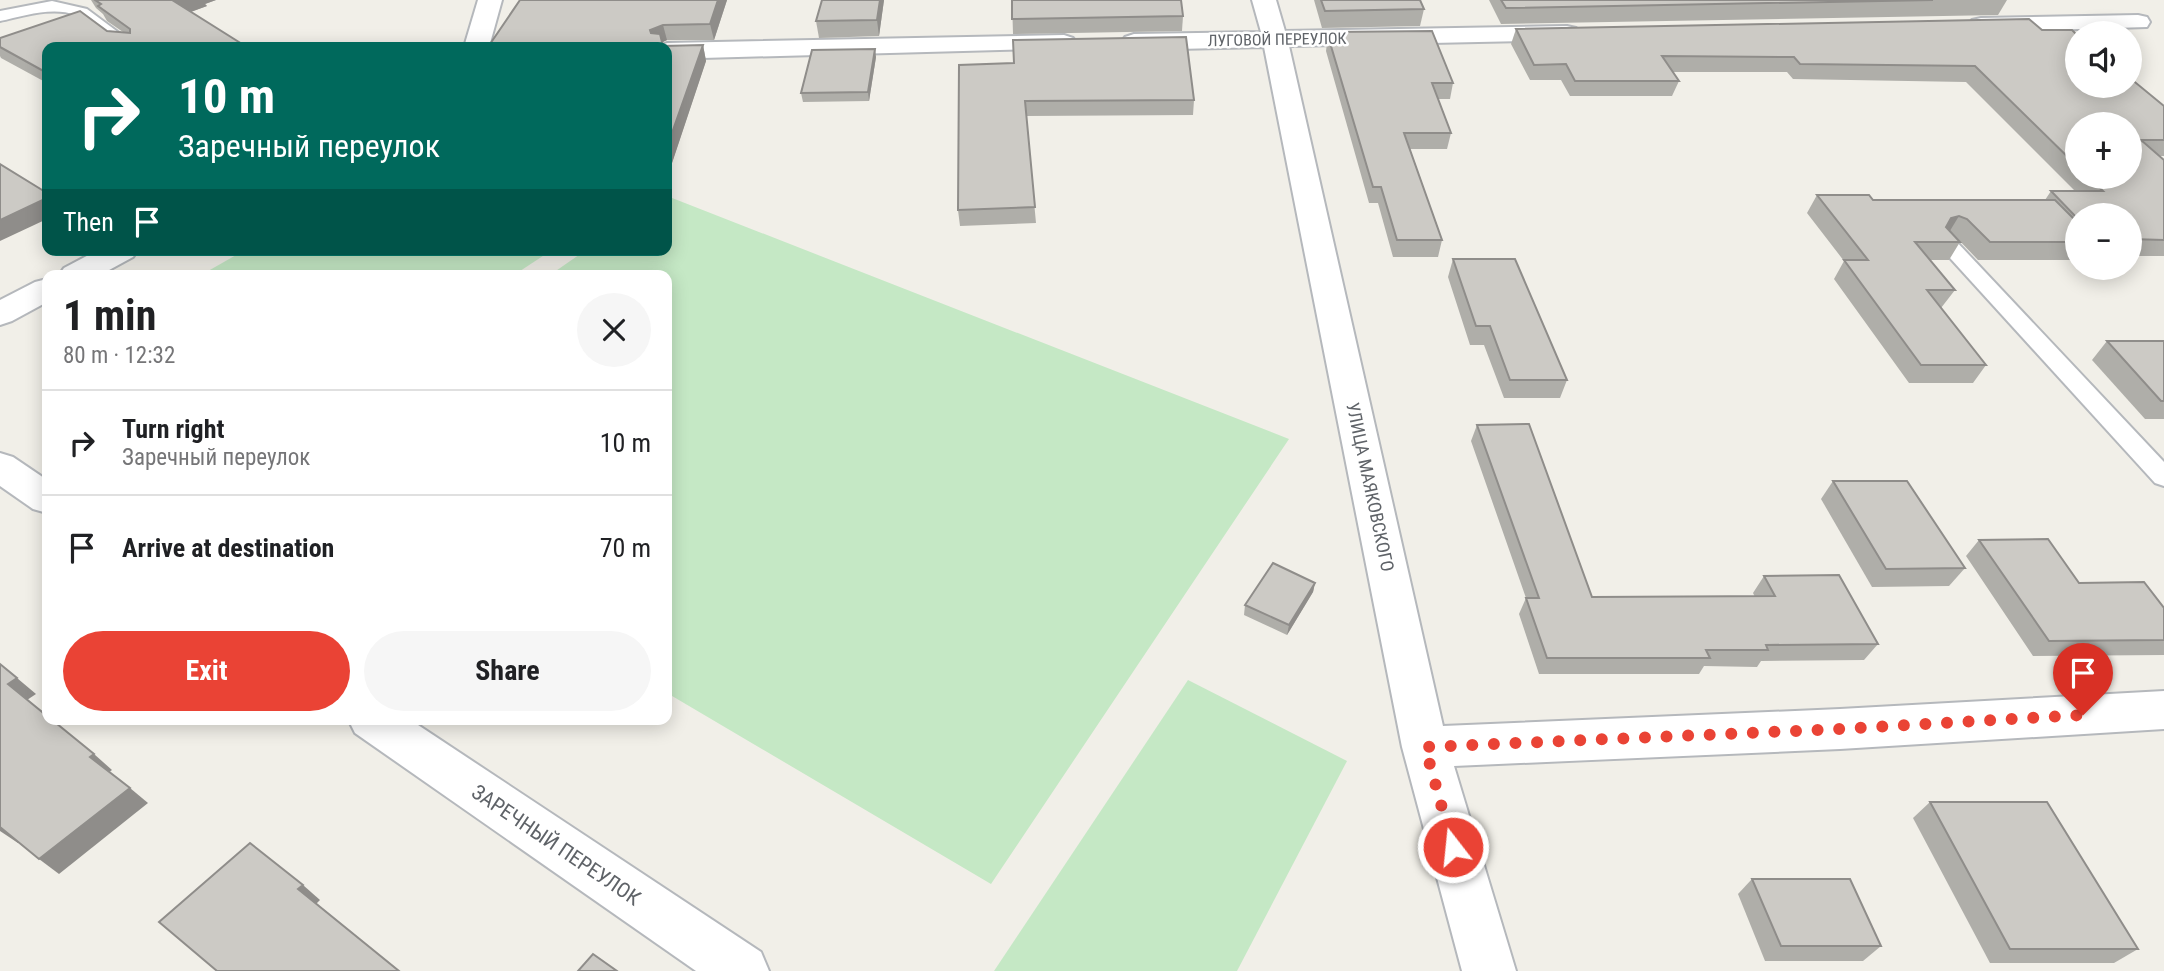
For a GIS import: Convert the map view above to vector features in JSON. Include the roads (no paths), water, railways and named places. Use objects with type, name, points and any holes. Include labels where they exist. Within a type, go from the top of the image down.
[{"type":"street","points":[[477,42],[490,0]]},
{"type":"street","name":"УЛИЦА МАЯКОВСКОГО","points":[[1265,0],[1425,747],[1489,971]]},
{"type":"street","points":[[1957,25],[2147,28],[2109,0]]},
{"type":"street","name":"ЛУГОВОЙ ПЕРЕУЛОК","points":[[1109,42],[1595,32]]},
{"type":"street","points":[[672,51],[1082,43]]},
{"type":"street","points":[[84,270],[111,256]]},
{"type":"street","points":[[0,314],[42,292]]},
{"type":"street","points":[[0,467],[42,496]]},
{"type":"street","points":[[1425,747],[1826,730],[2164,710]]},
{"type":"street","name":"ЗАРЕЧНЫЙ ПЕРЕУЛОК","points":[[380,725],[742,971]]},
{"type":"lane","points":[[0,16],[52,6],[82,12],[123,42]]},
{"type":"lane","points":[[1947,243],[2164,477]]}]
